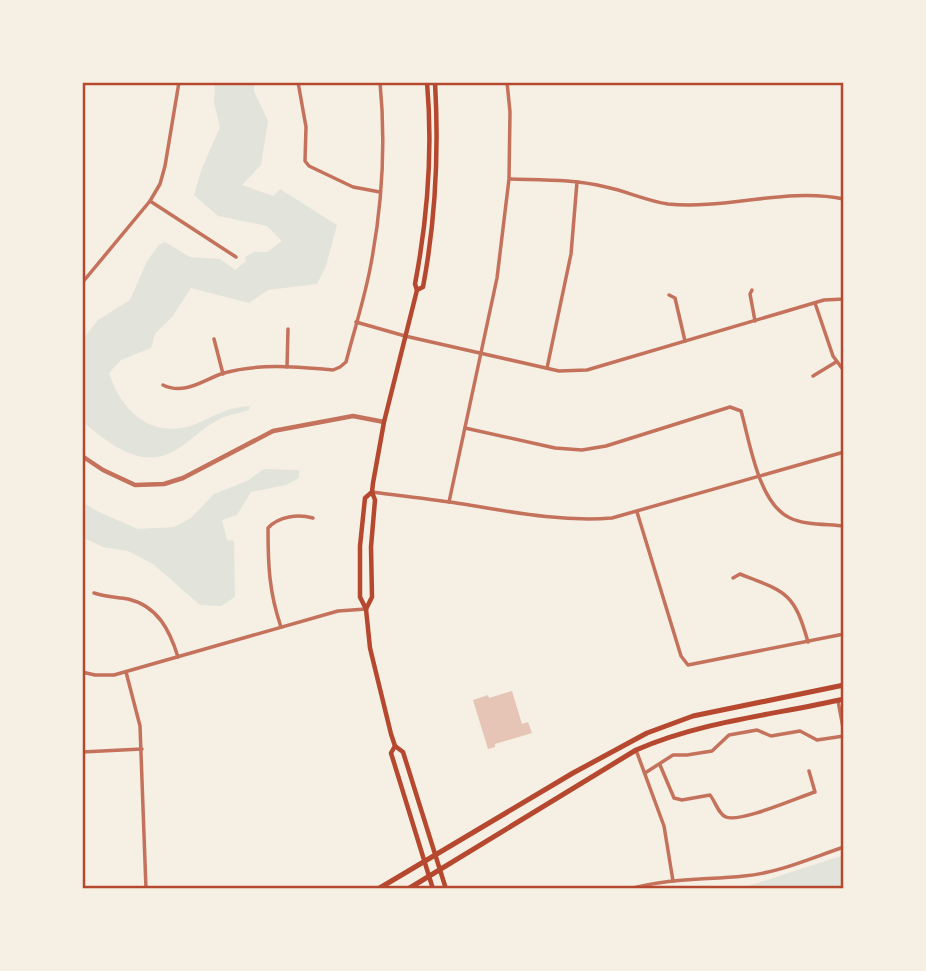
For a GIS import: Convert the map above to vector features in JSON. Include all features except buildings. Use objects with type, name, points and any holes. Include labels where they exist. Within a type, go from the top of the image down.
[{"type":"main road","points":[[366,609],[372,597],[371,547],[375,500],[372,492],[384,422],[417,290],[415,284],[427,216],[430,137],[427,82]]},
{"type":"main road","points":[[417,290],[422,287],[434,217],[438,137],[435,82]]},
{"type":"main road","points":[[372,492],[365,498],[360,546],[360,597],[366,609],[370,648],[395,746],[403,752],[446,889]]},
{"type":"main road","points":[[378,889],[573,773],[647,733],[693,716],[840,685],[841,699],[702,727],[663,738],[636,750],[408,889]]},
{"type":"main road","points":[[395,746],[391,753],[433,889]]},
{"type":"street","points":[[82,283],[150,201],[160,184],[179,82]]},
{"type":"street","points":[[298,82],[306,127],[304,161],[353,187],[380,192]]},
{"type":"street","points":[[163,385],[183,390],[223,374],[287,367],[333,370],[346,362],[371,265],[380,192],[383,114],[380,82]]},
{"type":"street","points":[[449,502],[497,278],[509,179],[510,112],[507,82]]},
{"type":"street","points":[[509,179],[604,186],[666,204],[813,195],[844,199]]},
{"type":"street","points":[[547,368],[572,254],[577,182]]},
{"type":"street","points":[[150,201],[236,257]]},
{"type":"street","points":[[752,290],[750,294],[755,321]]},
{"type":"street","points":[[669,295],[675,298],[685,341]]},
{"type":"street","points":[[356,322],[558,372],[587,370],[815,303],[844,299]]},
{"type":"street","points":[[815,303],[836,362],[844,371]]},
{"type":"street","points":[[287,367],[288,329]]},
{"type":"street","points":[[214,339],[223,374]]},
{"type":"street","points":[[813,376],[836,362]]},
{"type":"street","points":[[465,428],[555,448],[582,450],[606,446],[730,407],[741,411],[770,502],[791,519],[844,526]]},
{"type":"street","points":[[82,457],[135,485],[164,484],[183,478],[273,431],[353,416],[384,422]]},
{"type":"street","points":[[298,426],[300,434]]},
{"type":"street","points":[[372,492],[551,518],[595,520],[637,512],[828,454],[844,452]]},
{"type":"street","points":[[637,512],[681,656],[688,665],[844,634]]},
{"type":"street","points":[[281,627],[271,598],[268,528],[275,520],[302,515],[313,518]]},
{"type":"street","points":[[733,578],[740,574],[779,589],[787,595],[800,612],[808,642]]},
{"type":"street","points":[[94,593],[130,599],[156,614],[171,635],[178,657]]},
{"type":"street","points":[[82,672],[104,675],[126,672],[338,611],[366,609]]},
{"type":"street","points":[[126,672],[138,711],[142,749],[146,889]]},
{"type":"street","points":[[645,773],[673,755],[712,751],[729,735],[757,730],[771,736],[800,731],[817,740],[844,734],[841,699]]},
{"type":"street","points":[[82,752],[142,749]]},
{"type":"street","points":[[636,750],[664,825],[673,881]]},
{"type":"street","points":[[660,765],[674,798],[681,800],[710,795],[723,814],[730,818],[776,808],[815,792],[809,771]]},
{"type":"street","points":[[630,889],[673,881],[746,876],[772,871],[844,847]]},
{"type":"shaded area","points":[[215,82],[254,82],[254,91],[268,121],[261,165],[242,185],[273,196],[280,189],[337,225],[326,266],[317,284],[268,290],[249,303],[191,288],[173,316],[155,334],[151,348],[121,360],[109,373],[128,408],[148,423],[160,427],[187,427],[229,410],[250,406],[249,410],[212,423],[174,451],[149,458],[136,456],[113,445],[82,421],[82,340],[98,320],[130,300],[147,261],[159,245],[165,242],[190,257],[220,259],[235,270],[246,261],[245,257],[254,252],[267,252],[282,241],[267,226],[218,216],[194,195],[202,168],[220,127],[214,103]]},
{"type":"shaded area","points":[[264,469],[299,470],[299,478],[286,485],[251,492],[237,515],[222,520],[227,540],[234,541],[235,597],[221,606],[200,605],[153,564],[128,551],[103,547],[84,538],[82,540],[82,502],[138,529],[174,527],[191,518],[214,494],[247,481]]},
{"type":"shaded area","points":[[844,855],[844,889],[730,888],[748,886]]}]
